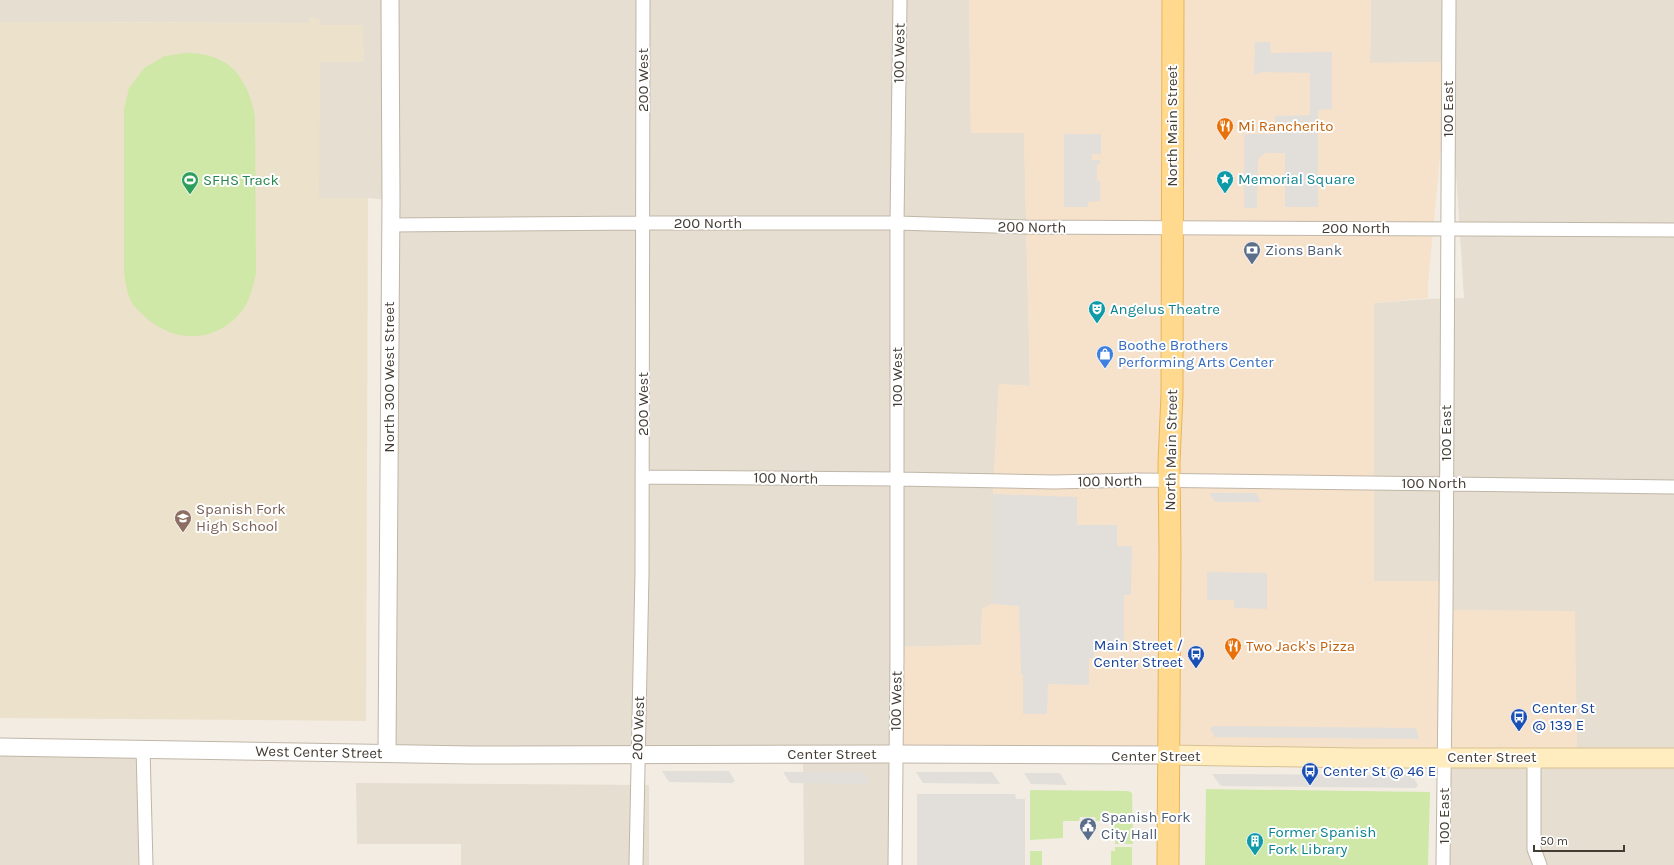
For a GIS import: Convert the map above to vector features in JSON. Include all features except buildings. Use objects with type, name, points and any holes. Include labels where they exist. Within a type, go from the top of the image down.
[{"type":"main road","name":"North Main Street","points":[[1168,865],[1169,480],[1172,394],[1173,0]]},
{"type":"main road","name":"Center Street","points":[[1169,755],[1357,758],[1674,758]]},
{"type":"street","name":"North 300 West Street","points":[[387,753],[390,0]]},
{"type":"street","name":"200 West","points":[[636,865],[642,573],[644,0]]},
{"type":"street","name":"100 West","points":[[895,865],[898,479],[897,223],[900,0]]},
{"type":"street","name":"100 East","points":[[1443,865],[1446,625],[1449,0]]},
{"type":"street","name":"200 North","points":[[390,225],[897,223],[1026,227],[1674,230]]},
{"type":"street","name":"100 North","points":[[642,478],[898,479],[1054,482],[1169,480],[1674,487]]},
{"type":"street","name":"West Center Street","points":[[0,747],[143,748],[387,753],[638,754]]},
{"type":"street","points":[[143,748],[146,865]]},
{"type":"street","name":"Center Street","points":[[638,754],[1169,755]]},
{"type":"street","points":[[1534,757],[1534,849],[1540,865]]},
{"type":"shaded area","points":[[0,0],[969,0],[971,133],[1024,133],[1030,386],[999,384],[993,494],[993,604],[982,609],[981,645],[897,647],[895,865],[804,865],[803,754],[387,753],[390,200],[368,198],[319,198],[319,18],[310,18],[309,23],[0,22]]},
{"type":"shaded area","points":[[969,0],[1371,0],[1370,63],[1449,62],[1428,284],[1428,298],[1374,303],[1374,581],[1446,581],[1446,610],[1575,611],[1577,757],[895,754],[897,647],[981,645],[982,609],[993,603],[993,494],[999,384],[1030,386],[1024,133],[971,133]]},
{"type":"shaded area","points":[[1371,0],[1674,0],[1674,758],[1577,757],[1446,610],[1446,581],[1374,581],[1374,303],[1464,298],[1449,62],[1370,63]]},
{"type":"shaded area","name":"Spanish Fork High School","points":[[309,18],[319,18],[320,25],[363,25],[364,62],[320,62],[319,198],[368,198],[366,721],[0,718],[0,22],[309,23]]},
{"type":"shaded area","points":[[1255,42],[1270,42],[1271,53],[1332,52],[1332,109],[1318,110],[1318,207],[1285,207],[1285,153],[1265,153],[1258,159],[1257,208],[1244,208],[1244,134],[1275,134],[1275,116],[1310,115],[1310,73],[1262,72],[1254,75]]},
{"type":"shaded area","points":[[1064,134],[1101,134],[1101,154],[1092,154],[1092,160],[1100,160],[1100,164],[1097,164],[1097,181],[1100,181],[1100,201],[1088,202],[1088,207],[1064,207]]},
{"type":"shaded area","points":[[1209,493],[1256,493],[1261,502],[1215,502]]},
{"type":"shaded area","points":[[993,494],[1077,497],[1077,525],[1117,525],[1117,546],[1132,546],[1131,595],[1124,595],[1124,647],[1110,648],[1110,651],[1094,650],[1094,658],[1089,658],[1089,685],[1048,684],[1047,714],[1023,714],[1023,674],[1021,674],[1019,606],[993,604]]},
{"type":"shaded area","points":[[1207,572],[1267,573],[1267,609],[1234,608],[1234,600],[1207,600]]},
{"type":"shaded area","points":[[1213,726],[1416,728],[1419,739],[1214,737],[1210,728]]},
{"type":"shaded area","points":[[0,746],[143,748],[146,865],[0,865]]},
{"type":"shaded area","points":[[1444,758],[1674,759],[1674,865],[1443,865]]},
{"type":"shaded area","points":[[662,771],[729,771],[735,781],[732,783],[669,782]]},
{"type":"shaded area","points":[[783,772],[863,772],[869,784],[790,783]]},
{"type":"shaded area","points":[[916,772],[992,772],[1000,784],[923,783]]},
{"type":"shaded area","points":[[1024,773],[1060,773],[1067,785],[1031,784]]},
{"type":"shaded area","points":[[1212,774],[1412,775],[1418,785],[1416,788],[1223,786],[1220,785]]},
{"type":"shaded area","points":[[356,783],[649,785],[649,865],[461,865],[461,844],[357,844]]},
{"type":"shaded area","points":[[917,794],[1015,794],[1016,799],[1025,799],[1025,865],[917,865]]},
{"type":"green space","name":"SFHS Track","points":[[185,53],[200,54],[216,58],[232,68],[238,74],[247,90],[251,99],[255,117],[256,274],[245,307],[232,322],[208,334],[196,336],[183,336],[170,332],[146,318],[136,308],[130,299],[124,273],[124,110],[129,88],[144,68],[165,56]]},
{"type":"green space","points":[[1206,789],[1430,792],[1428,865],[1205,865]]},
{"type":"green space","points":[[1030,790],[1128,791],[1132,793],[1133,844],[1115,844],[1115,838],[1111,838],[1111,821],[1096,821],[1095,817],[1080,817],[1079,821],[1063,821],[1063,838],[1030,840]]},
{"type":"green space","points":[[1115,847],[1132,847],[1132,865],[1111,865],[1111,851],[1115,851]]},
{"type":"green space","points":[[1030,851],[1042,851],[1042,865],[1030,865]]},
{"type":"place","name":"Mi Rancherito","points":[[1225,141]]},
{"type":"place","name":"Memorial Square","points":[[1225,194]]},
{"type":"place","name":"SFHS Track","points":[[190,195]]},
{"type":"place","name":"Zions Bank","points":[[1252,265]]},
{"type":"place","name":"Angelus Theatre","points":[[1097,324]]},
{"type":"place","name":"Boothe Brothers Performing Arts Center","points":[[1105,369]]},
{"type":"place","name":"Spanish Fork High School","points":[[183,533]]},
{"type":"place","name":"Two Jack's Pizza","points":[[1233,661]]},
{"type":"place","name":"Main Street / Center Street","points":[[1196,669]]},
{"type":"place","name":"Center St @ 139 E","points":[[1519,732]]},
{"type":"place","name":"Center St @ 46 E","points":[[1310,786]]},
{"type":"place","name":"Spanish Fork City Hall","points":[[1088,841]]},
{"type":"place","name":"Former Spanish Fork Library","points":[[1255,856]]}]
